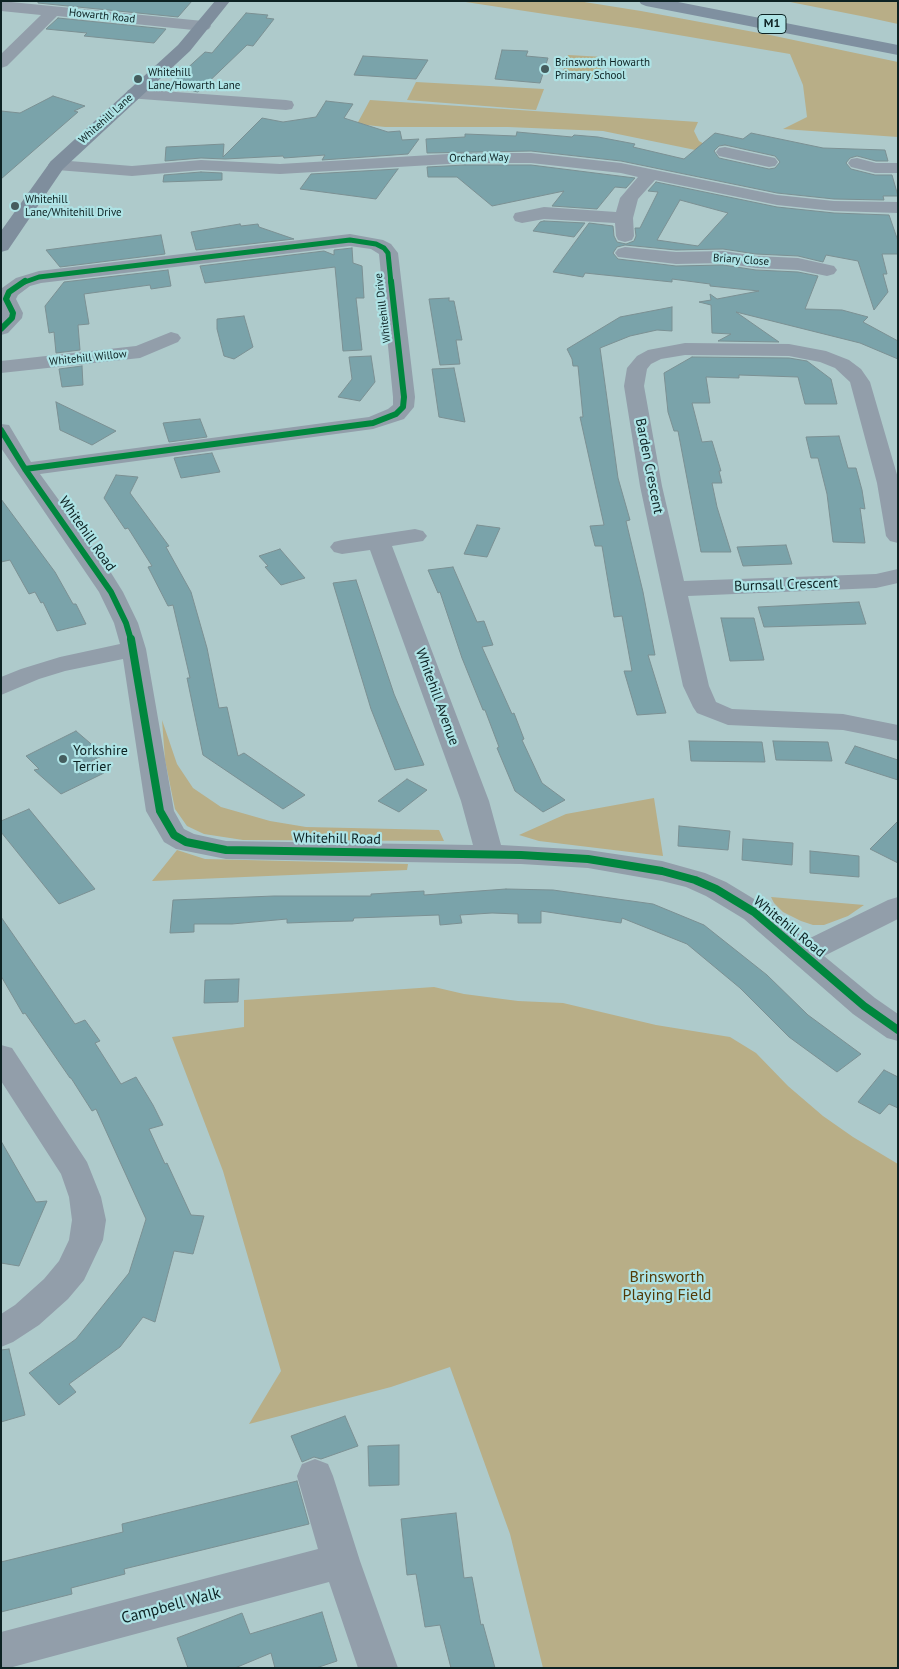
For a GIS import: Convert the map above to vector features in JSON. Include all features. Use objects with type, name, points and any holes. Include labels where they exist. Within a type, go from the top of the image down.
[{"type":"highway","name":"M1","points":[[646,1],[749,19],[898,50]]},
{"type":"highway","name":"M1","points":[[723,1],[898,35]]},
{"type":"main road","name":"Whitehill Lane","points":[[1,246],[57,165],[184,48],[223,1]]},
{"type":"street","name":"Howarth Road","points":[[1,6],[203,26]]},
{"type":"street","points":[[1,63],[53,11]]},
{"type":"street","points":[[134,94],[286,105]]},
{"type":"street","points":[[725,152],[769,162]]},
{"type":"street","name":"Orchard Way","points":[[57,165],[132,171],[201,165],[280,169],[497,157],[570,161],[651,174],[728,178],[805,204],[898,208]]},
{"type":"street","points":[[728,178],[750,158]]},
{"type":"street","points":[[857,163],[875,168],[898,168]]},
{"type":"street","name":"Briary Close","points":[[651,174],[629,198],[624,218],[623,258],[723,257],[756,262],[798,264],[832,273]]},
{"type":"street","points":[[522,217],[544,213],[577,220],[624,218]]},
{"type":"street","name":"Whitehill Drive","points":[[1,329],[12,318],[13,313],[6,299],[9,292],[23,282],[39,277],[350,240],[376,244],[384,248],[388,253],[404,397],[403,407],[396,414],[373,423],[25,469]]},
{"type":"street","name":"Whitehill Willow","points":[[1,367],[140,352],[171,338]]},
{"type":"street","points":[[1,341],[4,345],[1,363]]},
{"type":"street","name":"Barden Crescent","points":[[893,483],[860,382],[854,373],[842,364],[826,357],[789,350],[685,349],[655,354],[644,360],[637,368],[634,386],[651,486],[700,699],[706,707],[728,717],[843,722],[898,734]]},
{"type":"street","name":"Whitehill Road","points":[[1,430],[25,469],[96,568],[111,592],[126,623],[134,649],[160,811],[174,835],[186,842],[226,850],[489,854],[588,859],[662,871],[695,880],[727,894],[754,912],[864,1006],[898,1030]]},
{"type":"street","points":[[893,483],[898,536]]},
{"type":"street","points":[[342,547],[416,536]]},
{"type":"street","name":"Whitehill Avenue","points":[[379,542],[475,800],[489,854]]},
{"type":"street","name":"Burnsall Crescent","points":[[674,589],[876,581],[898,576]]},
{"type":"street","points":[[1,687],[30,674],[60,665],[134,649]]},
{"type":"street","points":[[803,954],[898,907]]},
{"type":"street","points":[[1,1332],[28,1315],[56,1289],[72,1270],[86,1240],[88,1220],[85,1197],[76,1171],[2,1057]]},
{"type":"street","points":[[315,1476],[378,1668]]},
{"type":"street","name":"Campbell Walk","points":[[13,1656],[341,1560]]},
{"type":"green space","points":[[459,1],[578,1],[770,35],[898,62],[898,137],[783,129],[807,117],[803,85],[790,54]]},
{"type":"green space","points":[[785,1],[898,1],[898,24],[866,17]]},
{"type":"green space","points":[[568,55],[604,57],[598,79],[561,77]]},
{"type":"green space","points":[[416,82],[544,89],[536,110],[407,100]]},
{"type":"green space","points":[[370,100],[698,122],[694,131],[699,141],[715,150],[710,153],[603,131],[508,127],[385,127],[357,124]]},
{"type":"green space","points":[[162,720],[177,764],[193,788],[221,807],[270,821],[306,827],[439,830],[444,841],[243,840],[204,834],[187,826],[175,809],[165,760]]},
{"type":"green space","points":[[654,798],[663,856],[539,841],[519,835],[566,814]]},
{"type":"green space","points":[[177,850],[205,859],[408,864],[407,870],[152,881]]},
{"type":"green space","points":[[771,897],[864,905],[848,916],[824,925],[813,925],[783,912]]},
{"type":"green space","name":"Brinsworth Playing Field","points":[[434,987],[464,994],[518,1001],[563,1003],[656,1025],[730,1037],[756,1053],[788,1086],[823,1116],[853,1137],[898,1164],[898,1668],[543,1668],[510,1534],[450,1367],[391,1387],[249,1424],[281,1371],[223,1171],[172,1037],[244,1027],[244,1000]]},
{"type":"building","points":[[38,1],[192,1],[178,17],[38,3]]},
{"type":"building","points":[[246,13],[268,15],[266,18],[274,19],[253,46],[247,45],[198,92],[193,91],[189,87],[170,84],[205,52],[212,53]]},
{"type":"building","points":[[58,18],[166,29],[154,43],[84,36],[87,33],[46,29]]},
{"type":"building","points":[[502,50],[528,51],[526,56],[548,58],[540,83],[495,79]]},
{"type":"building","points":[[363,56],[428,60],[416,79],[354,75]]},
{"type":"building","points":[[53,96],[85,106],[74,111],[78,112],[1,179],[1,111],[20,113]]},
{"type":"building","points":[[326,101],[353,104],[344,118],[388,132],[400,131],[402,140],[419,139],[408,154],[322,160],[325,155],[284,158],[283,156],[225,159],[201,158],[165,161],[166,147],[224,144],[223,157],[262,118],[283,122],[316,117]]},
{"type":"building","points":[[517,132],[572,137],[574,135],[598,137],[635,144],[633,147],[684,159],[715,133],[743,139],[751,133],[823,148],[885,150],[888,161],[876,161],[857,156],[850,158],[846,163],[851,169],[875,175],[892,175],[898,196],[883,196],[884,200],[834,199],[777,193],[621,161],[531,151],[427,153],[426,139],[465,137],[465,134],[516,136]],"holes":[[[725,145],[775,156],[780,162],[775,168],[769,169],[719,158],[714,151],[719,146]]]},
{"type":"building","points":[[531,165],[635,178],[626,188],[615,187],[597,209],[552,206],[564,191],[492,206],[457,177],[428,177],[427,167]]},
{"type":"building","points":[[398,169],[376,199],[300,189],[311,174]]},
{"type":"building","points":[[201,172],[222,173],[222,180],[163,182],[164,175]]},
{"type":"building","points":[[656,182],[777,207],[834,213],[889,215],[898,241],[898,254],[882,254],[887,274],[883,274],[888,292],[874,310],[858,261],[826,255],[823,262],[798,256],[756,254],[723,249],[676,250],[625,245],[617,247],[613,253],[618,259],[676,266],[723,265],[756,270],[798,272],[818,276],[805,309],[842,310],[868,317],[863,322],[898,341],[898,359],[860,343],[736,312],[779,342],[718,341],[731,334],[712,333],[711,305],[699,302],[711,300],[710,294],[717,299],[759,291],[710,286],[710,284],[672,279],[672,282],[585,273],[583,277],[553,272],[589,223],[613,226],[617,242],[626,244],[634,241],[636,236],[635,228],[640,228],[658,192],[648,191]],"holes":[[[680,200],[728,213],[698,246],[657,240]]]},
{"type":"building","points":[[540,222],[585,223],[574,237],[533,231]]},
{"type":"building","points":[[240,224],[241,226],[258,224],[259,227],[294,239],[196,250],[191,232]]},
{"type":"building","points":[[161,235],[165,254],[60,267],[46,250]]},
{"type":"building","points":[[352,248],[353,263],[362,266],[364,298],[356,298],[362,350],[343,351],[335,267],[205,283],[200,266],[324,251],[334,255],[334,250]]},
{"type":"building","points":[[168,270],[171,286],[151,289],[150,285],[84,294],[89,324],[78,325],[80,350],[56,353],[54,332],[49,333],[45,306],[64,282]]},
{"type":"building","points":[[449,298],[449,301],[454,301],[462,340],[456,340],[460,364],[440,365],[429,299]]},
{"type":"building","points":[[672,307],[672,331],[657,330],[630,336],[600,348],[618,478],[630,520],[626,521],[643,592],[655,655],[648,655],[666,713],[637,715],[624,671],[632,671],[622,616],[614,617],[602,546],[595,546],[590,526],[604,525],[580,417],[583,417],[578,366],[573,366],[567,349],[620,317]]},
{"type":"building","points":[[244,316],[253,347],[234,359],[224,356],[217,329],[217,319]]},
{"type":"building","points":[[371,356],[375,382],[360,401],[338,397],[352,379],[349,357]]},
{"type":"building","points":[[692,357],[789,358],[807,361],[831,379],[837,404],[805,404],[798,377],[739,375],[739,378],[706,377],[710,403],[692,403],[702,442],[712,441],[721,471],[719,471],[722,483],[712,483],[717,507],[731,552],[701,552],[678,431],[674,431],[668,412],[664,373]]},
{"type":"building","points":[[82,366],[83,385],[62,387],[59,369]]},
{"type":"building","points":[[454,368],[465,422],[439,417],[432,369]]},
{"type":"building","points":[[56,402],[116,431],[92,445],[60,430]]},
{"type":"building","points":[[200,419],[207,437],[169,442],[163,423]]},
{"type":"building","points":[[839,436],[848,468],[856,468],[862,490],[865,509],[860,508],[865,543],[833,542],[827,494],[818,458],[811,458],[806,437]]},
{"type":"building","points":[[212,453],[220,472],[181,478],[174,458]]},
{"type":"building","points":[[116,475],[138,477],[130,493],[169,546],[166,547],[191,592],[207,648],[219,708],[227,707],[238,756],[244,753],[305,795],[283,809],[203,755],[187,678],[190,678],[173,605],[168,606],[148,567],[152,566],[128,528],[125,529],[104,498]]},
{"type":"building","points":[[1,499],[55,572],[73,604],[76,604],[86,624],[57,631],[43,602],[41,603],[35,592],[29,594],[10,560],[1,562]]},
{"type":"building","points":[[477,525],[500,528],[487,557],[464,554]]},
{"type":"building","points":[[786,545],[792,564],[743,566],[737,547]]},
{"type":"building","points":[[280,549],[305,578],[281,585],[265,567],[268,566],[259,556]]},
{"type":"building","points":[[453,567],[477,622],[484,621],[493,645],[482,647],[512,714],[514,713],[524,739],[522,740],[542,783],[565,800],[543,812],[515,791],[497,748],[499,747],[485,710],[483,710],[462,658],[440,592],[438,593],[428,570]]},
{"type":"building","points":[[356,580],[394,694],[424,765],[395,770],[371,709],[333,583]]},
{"type":"building","points":[[859,602],[866,624],[764,627],[758,607]]},
{"type":"building","points":[[721,618],[754,618],[764,660],[730,661]]},
{"type":"building","name":"Yorkshire Terrier","points":[[76,731],[104,755],[91,761],[104,773],[61,794],[34,770],[39,769],[26,756]]},
{"type":"building","points":[[689,741],[762,742],[765,762],[691,761]]},
{"type":"building","points":[[773,741],[828,742],[832,761],[776,760]]},
{"type":"building","points":[[855,746],[898,760],[898,780],[845,763]]},
{"type":"building","points":[[407,779],[427,790],[399,812],[378,801]]},
{"type":"building","points":[[29,809],[95,889],[59,904],[1,832],[1,821]]},
{"type":"building","points":[[898,821],[898,863],[870,849]]},
{"type":"building","points":[[679,826],[730,831],[728,850],[678,846]]},
{"type":"building","points":[[743,839],[793,843],[792,865],[742,860]]},
{"type":"building","points":[[810,851],[859,856],[859,877],[810,873]]},
{"type":"building","points":[[506,889],[553,890],[653,904],[704,925],[767,975],[808,1015],[861,1054],[837,1072],[789,1037],[740,988],[687,944],[622,918],[621,923],[541,911],[541,923],[518,923],[518,914],[492,913],[460,915],[462,923],[440,925],[439,915],[287,923],[287,919],[232,924],[194,924],[194,932],[170,933],[173,900],[274,896],[371,896],[371,894],[424,891],[424,895]]},
{"type":"building","points":[[1,917],[75,1024],[85,1020],[100,1041],[95,1043],[121,1084],[136,1077],[163,1125],[149,1129],[165,1164],[167,1163],[191,1215],[204,1216],[193,1254],[174,1251],[155,1322],[143,1317],[120,1347],[69,1384],[76,1392],[59,1405],[29,1373],[76,1339],[129,1273],[146,1219],[96,1109],[92,1111],[25,1013],[23,1014],[1,976]]},
{"type":"building","points":[[239,979],[238,1002],[204,1003],[205,980]]},
{"type":"building","points":[[884,1070],[898,1077],[898,1108],[889,1104],[880,1114],[858,1102]]},
{"type":"building","points":[[1,1141],[36,1202],[47,1201],[19,1266],[1,1263]]},
{"type":"building","points":[[9,1349],[25,1415],[1,1422],[1,1350]]},
{"type":"building","points":[[345,1416],[358,1446],[321,1459],[314,1457],[302,1462],[291,1436]]},
{"type":"building","points":[[399,1445],[399,1485],[369,1486],[368,1446]]},
{"type":"building","points":[[297,1481],[309,1524],[124,1569],[125,1574],[71,1588],[72,1594],[1,1612],[1,1562],[123,1532],[122,1524]]},
{"type":"building","points":[[456,1513],[464,1578],[472,1577],[481,1625],[483,1624],[495,1668],[451,1668],[440,1625],[425,1627],[416,1574],[407,1575],[401,1519]]},
{"type":"building","points":[[322,1612],[337,1661],[316,1668],[275,1668],[271,1653],[235,1668],[188,1668],[177,1638],[242,1613],[250,1634]]},
{"type":"cycle path","points":[[1,329],[12,318],[13,313],[6,299],[9,292],[23,282],[39,277],[350,240],[376,244],[384,248],[388,253],[404,397],[403,407],[396,414],[373,423],[25,469]]},
{"type":"cycle path","points":[[1,430],[25,469],[96,568],[111,592],[126,623],[134,649],[160,811],[174,835],[186,842],[226,850],[521,855],[588,859],[662,871],[695,880],[716,889],[754,912],[864,1006],[898,1030]]},
{"type":"place","name":"Brinsworth Howarth Primary School","points":[[545,69]]},
{"type":"place","name":"Whitehill Lane/Howarth Lane","points":[[138,79]]},
{"type":"place","name":"Whitehill Lane/Whitehill Drive","points":[[15,206]]},
{"type":"place","name":"Yorkshire Terrier","points":[[63,759]]}]
